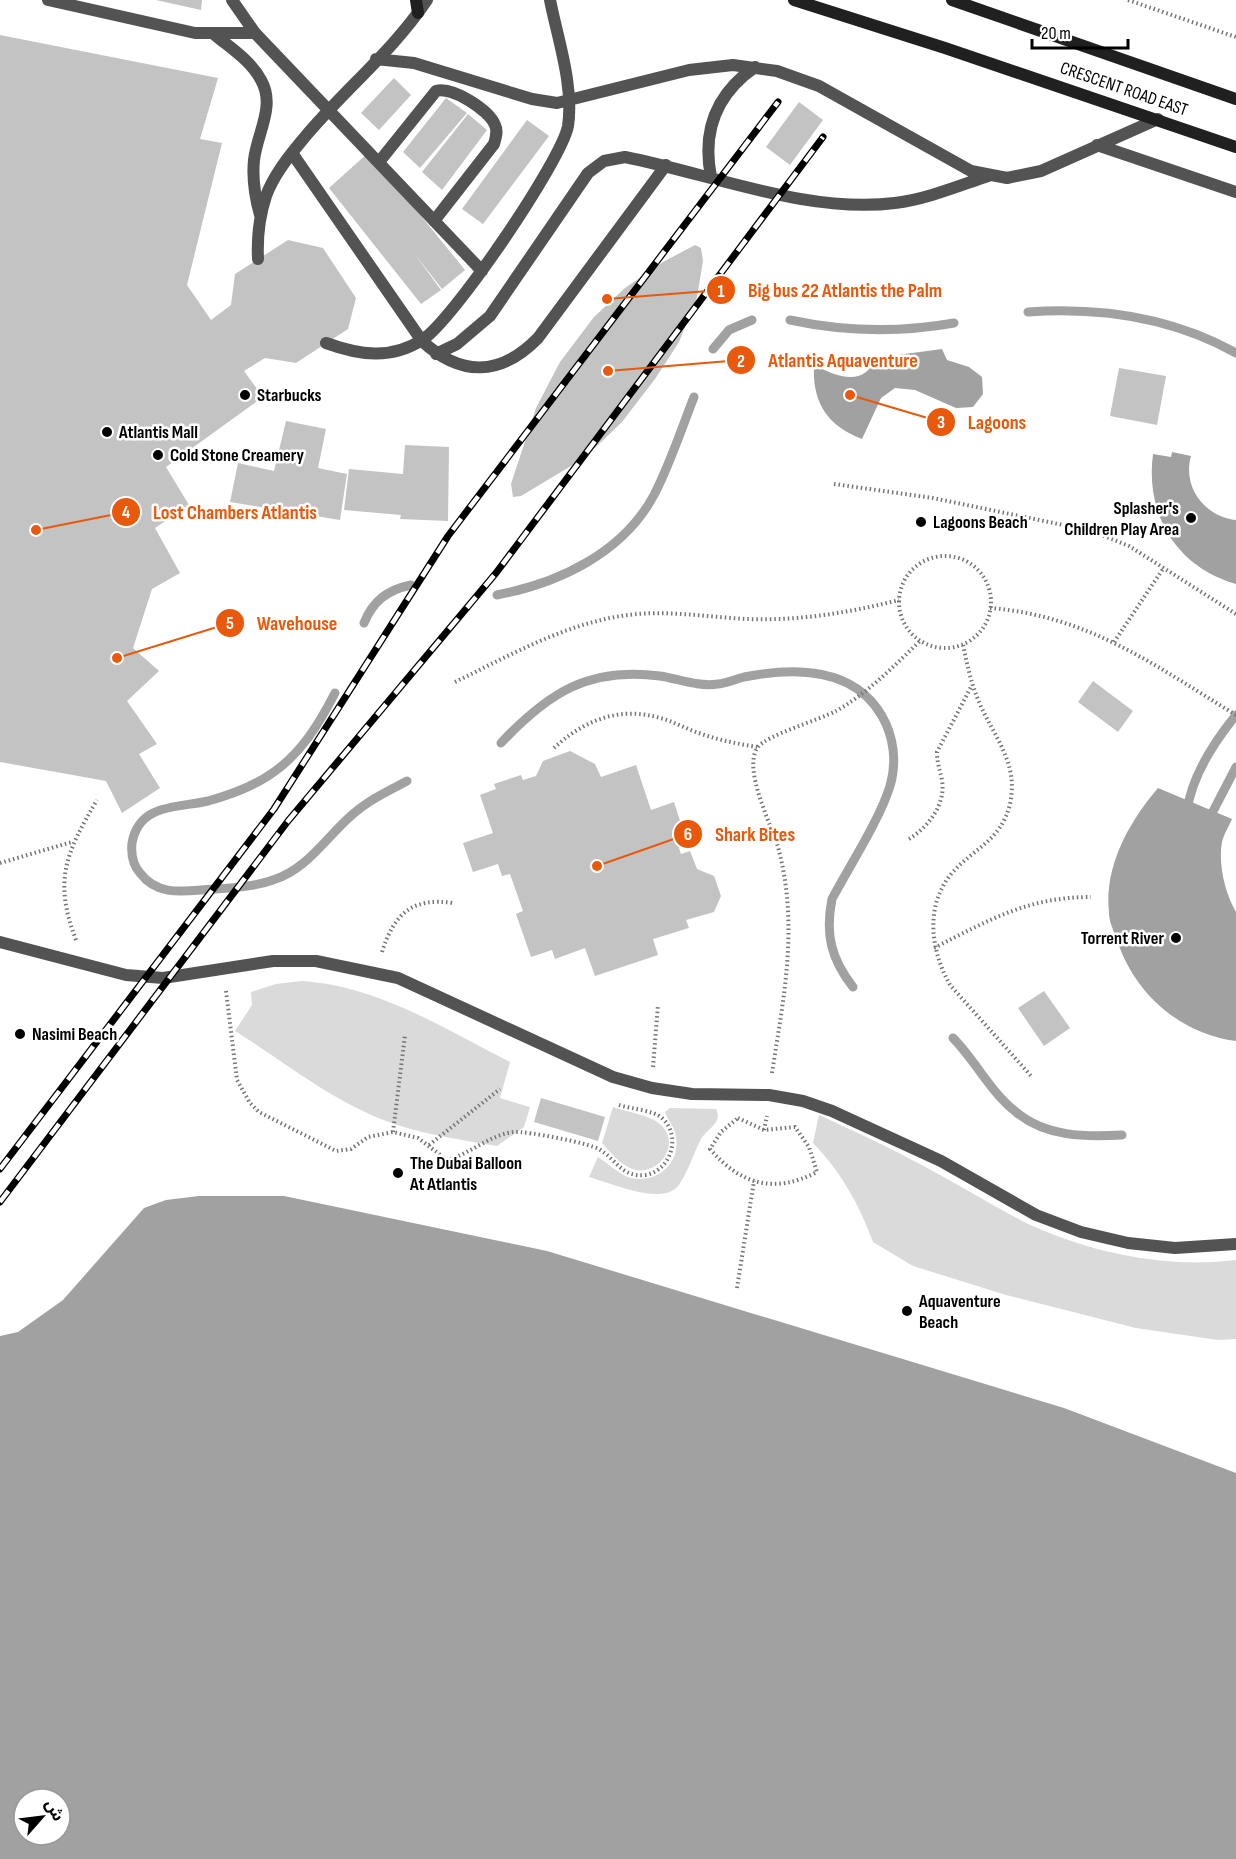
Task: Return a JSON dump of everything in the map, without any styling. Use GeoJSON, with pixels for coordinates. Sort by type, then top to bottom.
{"type":"FeatureCollection","features":[{"type":"Feature","properties":{"kind":"main road"},"geometry":{"type":"LineString","coordinates":[[416,0],[418,13]]}},
{"type":"Feature","properties":{"kind":"main road","name":"CRESCENT ROAD EAST"},"geometry":{"type":"LineString","coordinates":[[794,0],[1158,119],[1236,147]]}},
{"type":"Feature","properties":{"kind":"main road","name":"CRESCENT ROAD EAST"},"geometry":{"type":"LineString","coordinates":[[952,0],[1236,99]]}},
{"type":"Feature","properties":{"kind":"street"},"geometry":{"type":"LineString","coordinates":[[48,0],[186,31],[215,35],[255,33]]}},
{"type":"Feature","properties":{"kind":"street"},"geometry":{"type":"LineString","coordinates":[[232,0],[255,33],[482,271]]}},
{"type":"Feature","properties":{"kind":"street"},"geometry":{"type":"LineString","coordinates":[[258,259],[260,215],[267,193],[292,153],[327,110],[418,13],[427,0]]}},
{"type":"Feature","properties":{"kind":"street"},"geometry":{"type":"LineString","coordinates":[[326,343],[355,354],[378,355],[401,350],[422,340],[440,326],[482,271],[562,144],[568,127],[569,102],[550,0]]}},
{"type":"Feature","properties":{"kind":"street"},"geometry":{"type":"LineString","coordinates":[[215,35],[255,70],[266,96],[267,110],[254,161],[255,197],[260,215]]}},
{"type":"Feature","properties":{"kind":"street"},"geometry":{"type":"LineString","coordinates":[[376,59],[414,63],[544,102],[569,102],[689,70],[733,65],[755,67],[798,77],[819,86],[971,171],[988,176],[1024,176],[1158,119]]}},
{"type":"Feature","properties":{"kind":"street"},"geometry":{"type":"LineString","coordinates":[[711,177],[708,141],[718,106],[740,77],[755,67]]}},
{"type":"Feature","properties":{"kind":"street"},"geometry":{"type":"LineString","coordinates":[[379,162],[436,91],[454,91],[488,115],[496,128],[494,144],[434,220]]}},
{"type":"Feature","properties":{"kind":"street"},"geometry":{"type":"LineString","coordinates":[[1097,145],[1236,192]]}},
{"type":"Feature","properties":{"kind":"street"},"geometry":{"type":"LineString","coordinates":[[292,153],[422,340],[436,354],[453,363],[472,367],[491,367],[509,362],[538,338],[666,165]]}},
{"type":"Feature","properties":{"kind":"street"},"geometry":{"type":"LineString","coordinates":[[436,354],[466,338],[489,316],[596,166],[614,158],[625,157],[666,165],[791,197],[844,206],[898,203],[988,176]]}},
{"type":"Feature","properties":{"kind":"street"},"geometry":{"type":"LineString","coordinates":[[0,942],[90,968],[126,975],[163,978],[273,961],[316,962],[375,972],[398,978],[437,995],[612,1077],[652,1088],[692,1094],[769,1095],[803,1101],[887,1134],[941,1161],[1036,1215],[1081,1232],[1128,1243],[1175,1248],[1236,1244]]}},
{"type":"Feature","properties":{"kind":"path"},"geometry":{"type":"LineString","coordinates":[[1128,0],[1236,37]]}},
{"type":"Feature","properties":{"kind":"path"},"geometry":{"type":"LineString","coordinates":[[834,484],[933,498],[1092,531],[1129,546],[1236,614]]}},
{"type":"Feature","properties":{"kind":"path"},"geometry":{"type":"LineString","coordinates":[[938,556],[954,557],[970,564],[982,575],[989,591],[990,608],[986,623],[976,636],[963,645],[949,648],[934,647],[920,641],[908,631],[901,616],[899,600],[902,585],[910,571],[938,556]]}},
{"type":"Feature","properties":{"kind":"path"},"geometry":{"type":"LineString","coordinates":[[1114,642],[1163,569]]}},
{"type":"Feature","properties":{"kind":"path"},"geometry":{"type":"LineString","coordinates":[[455,682],[540,641],[601,620],[636,614],[672,613],[747,619],[794,618],[861,610],[899,600]]}},
{"type":"Feature","properties":{"kind":"path"},"geometry":{"type":"LineString","coordinates":[[990,608],[1022,610],[1054,617],[1114,642],[1236,715]]}},
{"type":"Feature","properties":{"kind":"path"},"geometry":{"type":"LineString","coordinates":[[769,1095],[788,968],[789,906],[777,844],[752,769],[752,762],[758,747],[770,738],[837,710],[880,679],[920,641]]}},
{"type":"Feature","properties":{"kind":"path"},"geometry":{"type":"LineString","coordinates":[[963,645],[972,684],[1009,759],[1012,782],[1010,804],[1001,826],[988,844],[952,873],[942,890],[933,928],[934,948],[940,968],[950,985],[1032,1077]]}},
{"type":"Feature","properties":{"kind":"path"},"geometry":{"type":"LineString","coordinates":[[909,839],[920,832],[936,812],[941,796],[942,781],[937,762],[938,752],[972,684]]}},
{"type":"Feature","properties":{"kind":"path"},"geometry":{"type":"LineString","coordinates":[[554,748],[585,724],[623,713],[662,718],[699,734],[758,747]]}},
{"type":"Feature","properties":{"kind":"path"},"geometry":{"type":"LineString","coordinates":[[90,968],[69,922],[64,874],[72,842],[97,800]]}},
{"type":"Feature","properties":{"kind":"path"},"geometry":{"type":"LineString","coordinates":[[0,863],[72,842]]}},
{"type":"Feature","properties":{"kind":"path"},"geometry":{"type":"LineString","coordinates":[[934,948],[1001,914],[1023,906],[1057,898],[1091,897]]}},
{"type":"Feature","properties":{"kind":"path"},"geometry":{"type":"LineString","coordinates":[[375,972],[391,927],[405,911],[428,902],[453,903]]}},
{"type":"Feature","properties":{"kind":"path"},"geometry":{"type":"LineString","coordinates":[[223,969],[234,1068],[242,1092],[260,1112],[336,1151],[351,1149],[380,1133],[393,1132],[412,1136],[429,1145],[447,1160],[505,1134],[521,1132],[596,1148],[625,1172],[653,1173],[669,1158],[672,1147],[668,1126],[661,1117],[619,1105]]}},
{"type":"Feature","properties":{"kind":"path"},"geometry":{"type":"LineString","coordinates":[[653,1067],[658,1005]]}},
{"type":"Feature","properties":{"kind":"path"},"geometry":{"type":"LineString","coordinates":[[393,1132],[405,1035]]}},
{"type":"Feature","properties":{"kind":"path"},"geometry":{"type":"LineString","coordinates":[[429,1145],[500,1089]]}},
{"type":"Feature","properties":{"kind":"path"},"geometry":{"type":"LineString","coordinates":[[764,1130],[766,1117]]}},
{"type":"Feature","properties":{"kind":"path"},"geometry":{"type":"LineString","coordinates":[[738,1118],[764,1130],[795,1127],[809,1147],[818,1172],[787,1184],[754,1181],[737,1174],[710,1149],[721,1132],[738,1118]]}},
{"type":"Feature","properties":{"kind":"path"},"geometry":{"type":"LineString","coordinates":[[737,1288],[754,1181]]}},
{"type":"Feature","properties":{"kind":"shaded area"},"geometry":{"type":"Polygon","coordinates":[[[942,349],[947,360],[969,367],[982,377],[983,394],[973,407],[956,408],[915,390],[895,388],[881,398],[862,439],[850,434],[831,420],[819,401],[814,365],[840,376],[857,376],[870,367],[875,358],[942,349]]]}},
{"type":"Feature","properties":{"kind":"shaded area","name":"Splasher's Children Play Area"},"geometry":{"type":"Polygon","coordinates":[[[1172,452],[1191,456],[1190,479],[1198,498],[1206,507],[1225,518],[1236,520],[1236,584],[1215,576],[1197,565],[1181,551],[1169,535],[1160,517],[1154,497],[1153,454],[1171,457],[1172,452]]]}},
{"type":"Feature","properties":{"kind":"shaded area","name":"Torrent River"},"geometry":{"type":"Polygon","coordinates":[[[1158,788],[1232,819],[1222,842],[1221,860],[1226,887],[1236,912],[1236,1041],[1196,1030],[1162,1008],[1135,977],[1125,959],[1111,923],[1108,896],[1115,862],[1128,830],[1158,788]]]}},
{"type":"Feature","properties":{"kind":"shaded area"},"geometry":{"type":"Polygon","coordinates":[[[302,981],[357,991],[384,1000],[435,1023],[510,1062],[500,1098],[530,1107],[524,1127],[497,1146],[409,1129],[343,1101],[235,1031],[252,1005],[251,992],[276,984],[302,981]]]}},
{"type":"Feature","properties":{"kind":"shaded area"},"geometry":{"type":"Polygon","coordinates":[[[613,1107],[645,1116],[661,1125],[667,1133],[669,1142],[663,1159],[657,1165],[639,1170],[630,1168],[618,1160],[602,1143],[613,1107]]]}},
{"type":"Feature","properties":{"kind":"shaded area"},"geometry":{"type":"Polygon","coordinates":[[[670,1108],[716,1109],[718,1114],[716,1122],[701,1139],[678,1186],[670,1192],[649,1194],[589,1177],[598,1157],[625,1176],[635,1179],[645,1179],[662,1172],[674,1157],[676,1148],[675,1133],[665,1112],[670,1108]]]}},
{"type":"Feature","properties":{"kind":"shaded area"},"geometry":{"type":"Polygon","coordinates":[[[819,1115],[902,1155],[1022,1221],[1072,1241],[1126,1256],[1154,1260],[1209,1262],[1236,1260],[1236,1339],[1218,1340],[1136,1328],[1006,1295],[913,1266],[873,1242],[848,1189],[813,1143],[819,1115]]]}},
{"type":"Feature","properties":{"kind":"shaded area"},"geometry":{"type":"Polygon","coordinates":[[[199,1196],[284,1196],[547,1251],[1064,1408],[1236,1473],[1236,1859],[0,1859],[0,1336],[18,1332],[63,1300],[144,1208],[166,1200],[199,1196]]]}},
{"type":"Feature","properties":{"kind":"building"},"geometry":{"type":"Polygon","coordinates":[[[156,0],[202,0],[201,10],[156,0]]]}},
{"type":"Feature","properties":{"kind":"building","name":"Atlantis Mall"},"geometry":{"type":"Polygon","coordinates":[[[0,35],[218,78],[200,139],[222,143],[187,285],[211,320],[231,305],[235,274],[288,240],[323,248],[356,298],[348,329],[296,363],[265,358],[244,371],[263,397],[166,467],[189,505],[155,528],[180,573],[152,589],[133,648],[159,671],[127,701],[157,744],[139,754],[160,788],[122,813],[106,781],[0,762],[0,35]]]}},
{"type":"Feature","properties":{"kind":"building"},"geometry":{"type":"Polygon","coordinates":[[[394,78],[411,95],[379,130],[361,113],[394,78]]]}},
{"type":"Feature","properties":{"kind":"building"},"geometry":{"type":"Polygon","coordinates":[[[446,98],[467,113],[420,168],[403,152],[446,98]]]}},
{"type":"Feature","properties":{"kind":"building"},"geometry":{"type":"Polygon","coordinates":[[[799,102],[823,120],[790,165],[766,147],[799,102]]]}},
{"type":"Feature","properties":{"kind":"building"},"geometry":{"type":"Polygon","coordinates":[[[468,114],[487,130],[442,190],[422,172],[468,114]]]}},
{"type":"Feature","properties":{"kind":"building"},"geometry":{"type":"Polygon","coordinates":[[[527,120],[549,136],[483,224],[462,209],[527,120]]]}},
{"type":"Feature","properties":{"kind":"building"},"geometry":{"type":"Polygon","coordinates":[[[369,152],[465,270],[442,289],[414,253],[441,290],[421,304],[329,188],[369,152]]]}},
{"type":"Feature","properties":{"kind":"building"},"geometry":{"type":"Polygon","coordinates":[[[695,245],[701,248],[703,261],[697,297],[679,342],[655,379],[622,422],[597,446],[571,466],[521,496],[513,497],[511,484],[536,408],[560,362],[594,317],[625,288],[663,262],[695,245]]]}},
{"type":"Feature","properties":{"kind":"building"},"geometry":{"type":"Polygon","coordinates":[[[1119,368],[1166,376],[1157,425],[1110,416],[1119,368]]]}},
{"type":"Feature","properties":{"kind":"building"},"geometry":{"type":"Polygon","coordinates":[[[286,421],[326,429],[318,468],[347,474],[340,520],[230,502],[238,463],[274,471],[286,421]]]}},
{"type":"Feature","properties":{"kind":"building"},"geometry":{"type":"Polygon","coordinates":[[[405,445],[449,447],[448,521],[400,519],[401,515],[344,510],[349,469],[403,474],[405,445]]]}},
{"type":"Feature","properties":{"kind":"building"},"geometry":{"type":"Polygon","coordinates":[[[1093,681],[1133,711],[1118,732],[1078,702],[1093,681]]]}},
{"type":"Feature","properties":{"kind":"building"},"geometry":{"type":"Polygon","coordinates":[[[570,751],[595,764],[601,777],[636,765],[651,810],[674,802],[682,827],[673,830],[681,854],[690,851],[697,869],[714,876],[721,896],[714,912],[686,920],[689,928],[653,939],[658,955],[595,976],[585,948],[555,959],[552,950],[531,957],[516,914],[523,911],[510,874],[502,876],[498,864],[473,872],[463,843],[493,833],[480,795],[496,789],[494,784],[521,775],[523,780],[536,776],[543,761],[570,751]]]}},
{"type":"Feature","properties":{"kind":"building"},"geometry":{"type":"Polygon","coordinates":[[[1044,991],[1070,1028],[1044,1046],[1018,1008],[1044,991]]]}},
{"type":"Feature","properties":{"kind":"building"},"geometry":{"type":"Polygon","coordinates":[[[541,1098],[605,1117],[598,1141],[534,1122],[541,1098]]]}},
{"type":"Feature","properties":{"kind":"waterway"},"geometry":{"type":"LineString","coordinates":[[1028,312],[1082,311],[1135,317],[1186,331],[1236,353]]}},
{"type":"Feature","properties":{"kind":"waterway"},"geometry":{"type":"LineString","coordinates":[[713,349],[729,330],[752,320]]}},
{"type":"Feature","properties":{"kind":"waterway"},"geometry":{"type":"LineString","coordinates":[[790,320],[831,327],[872,330],[954,323]]}},
{"type":"Feature","properties":{"kind":"waterway"},"geometry":{"type":"LineString","coordinates":[[497,595],[520,590],[566,573],[607,549],[625,533],[654,495],[694,397]]}},
{"type":"Feature","properties":{"kind":"waterway"},"geometry":{"type":"LineString","coordinates":[[364,623],[372,608],[388,593],[411,585]]}},
{"type":"Feature","properties":{"kind":"waterway"},"geometry":{"type":"LineString","coordinates":[[501,743],[536,710],[554,697],[591,680],[612,676],[635,674],[660,676],[711,685],[763,674],[802,672],[839,679],[856,688],[870,700],[882,716],[892,741],[894,759],[890,786],[885,799],[872,828],[832,899],[829,924],[832,946],[839,966],[853,987]]}},
{"type":"Feature","properties":{"kind":"waterway"},"geometry":{"type":"LineString","coordinates":[[335,693],[308,738],[282,766],[271,774],[233,793],[208,801],[161,810],[151,814],[143,821],[136,830],[132,843],[134,863],[140,873],[153,885],[176,891],[256,885],[273,880],[307,860],[359,809],[407,781]]}},
{"type":"Feature","properties":{"kind":"waterway"},"geometry":{"type":"LineString","coordinates":[[1187,811],[1194,785],[1205,760],[1236,715]]}},
{"type":"Feature","properties":{"kind":"waterway"},"geometry":{"type":"LineString","coordinates":[[1208,821],[1236,767]]}},
{"type":"Feature","properties":{"kind":"waterway"},"geometry":{"type":"LineString","coordinates":[[953,1038],[999,1096],[1028,1120],[1066,1134],[1122,1135]]}},
{"type":"Feature","properties":{"kind":"railway"},"geometry":{"type":"LineString","coordinates":[[0,1169],[274,809],[448,536],[778,102]]}},
{"type":"Feature","properties":{"kind":"railway"},"geometry":{"type":"LineString","coordinates":[[0,1202],[288,821],[496,573],[823,137]]}},
{"type":"Feature","properties":{"kind":"place","name":"Big bus 22 Atlantis the Palm"},"geometry":{"type":"Point","coordinates":[607,299]}},
{"type":"Feature","properties":{"kind":"place","name":"Atlantis Aquaventure"},"geometry":{"type":"Point","coordinates":[608,371]}},
{"type":"Feature","properties":{"kind":"place","name":"Starbucks"},"geometry":{"type":"Point","coordinates":[245,395]}},
{"type":"Feature","properties":{"kind":"place","name":"Lagoons"},"geometry":{"type":"Point","coordinates":[850,395]}},
{"type":"Feature","properties":{"kind":"place","name":"Atlantis Mall"},"geometry":{"type":"Point","coordinates":[107,432]}},
{"type":"Feature","properties":{"kind":"place","name":"Cold Stone Creamery"},"geometry":{"type":"Point","coordinates":[158,455]}},
{"type":"Feature","properties":{"kind":"place","name":"Splasher's Children Play Area"},"geometry":{"type":"Point","coordinates":[1191,518]}},
{"type":"Feature","properties":{"kind":"place","name":"Lagoons Beach"},"geometry":{"type":"Point","coordinates":[921,522]}},
{"type":"Feature","properties":{"kind":"place","name":"Lost Chambers Atlantis"},"geometry":{"type":"Point","coordinates":[36,530]}},
{"type":"Feature","properties":{"kind":"place","name":"Wavehouse"},"geometry":{"type":"Point","coordinates":[117,658]}},
{"type":"Feature","properties":{"kind":"place","name":"Shark Bites"},"geometry":{"type":"Point","coordinates":[597,866]}},
{"type":"Feature","properties":{"kind":"place","name":"Torrent River"},"geometry":{"type":"Point","coordinates":[1176,938]}},
{"type":"Feature","properties":{"kind":"place","name":"Nasimi Beach"},"geometry":{"type":"Point","coordinates":[20,1034]}},
{"type":"Feature","properties":{"kind":"place","name":"The Dubai Balloon At Atlantis"},"geometry":{"type":"Point","coordinates":[398,1173]}},
{"type":"Feature","properties":{"kind":"place","name":"Aquaventure Beach"},"geometry":{"type":"Point","coordinates":[907,1311]}}]}
